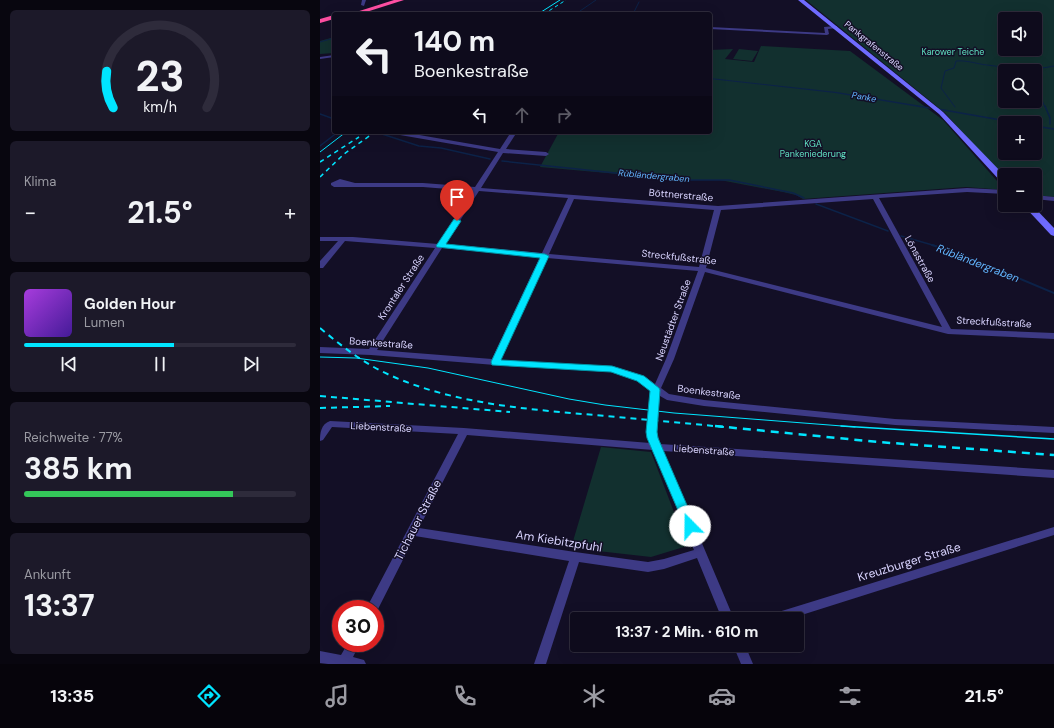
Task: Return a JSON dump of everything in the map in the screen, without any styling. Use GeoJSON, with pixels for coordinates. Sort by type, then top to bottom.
{"type":"FeatureCollection","features":[{"type":"Feature","properties":{"kind":"highway"},"geometry":{"type":"LineString","coordinates":[[351,12],[392,0]]}},
{"type":"Feature","properties":{"kind":"highway"},"geometry":{"type":"LineString","coordinates":[[360,12],[401,0]]}},
{"type":"Feature","properties":{"kind":"highway"},"geometry":{"type":"LineString","coordinates":[[320,22],[332,19]]}},
{"type":"Feature","properties":{"kind":"main road","name":"Pankgrafenstraße"},"geometry":{"type":"LineString","coordinates":[[801,0],[941,113],[998,174]]}},
{"type":"Feature","properties":{"kind":"main road"},"geometry":{"type":"LineString","coordinates":[[1034,212],[1054,233]]}},
{"type":"Feature","properties":{"kind":"street"},"geometry":{"type":"LineString","coordinates":[[363,5],[364,0]]}},
{"type":"Feature","properties":{"kind":"street"},"geometry":{"type":"LineString","coordinates":[[712,28],[827,34],[826,28],[835,27]]}},
{"type":"Feature","properties":{"kind":"street"},"geometry":{"type":"LineString","coordinates":[[320,58],[332,56]]}},
{"type":"Feature","properties":{"kind":"street"},"geometry":{"type":"LineString","coordinates":[[402,134],[502,151],[546,154]]}},
{"type":"Feature","properties":{"kind":"street"},"geometry":{"type":"LineString","coordinates":[[429,138],[432,134]]}},
{"type":"Feature","properties":{"kind":"street","name":"Krontaler Straße"},"geometry":{"type":"LineString","coordinates":[[371,352],[513,134]]}},
{"type":"Feature","properties":{"kind":"street","name":"Böttnerstraße"},"geometry":{"type":"LineString","coordinates":[[356,185],[423,185],[718,208],[967,190],[998,192]]}},
{"type":"Feature","properties":{"kind":"street","name":"Lönsstraße"},"geometry":{"type":"LineString","coordinates":[[875,196],[948,331]]}},
{"type":"Feature","properties":{"kind":"street"},"geometry":{"type":"LineString","coordinates":[[495,362],[572,197]]}},
{"type":"Feature","properties":{"kind":"street"},"geometry":{"type":"LineString","coordinates":[[1042,198],[1054,199]]}},
{"type":"Feature","properties":{"kind":"street","name":"Neustädter Straße"},"geometry":{"type":"LineString","coordinates":[[718,208],[702,269],[670,359],[656,390],[652,432],[653,438],[725,612]]}},
{"type":"Feature","properties":{"kind":"street","name":"Streckfußstraße"},"geometry":{"type":"LineString","coordinates":[[320,239],[343,239],[440,246],[702,269],[948,331],[1054,336]]}},
{"type":"Feature","properties":{"kind":"street"},"geometry":{"type":"LineString","coordinates":[[320,266],[343,239]]}},
{"type":"Feature","properties":{"kind":"street","name":"Boenkestraße"},"geometry":{"type":"LineString","coordinates":[[320,350],[371,352],[495,362],[612,369],[640,378],[667,397],[704,403],[895,422],[1054,430]]}},
{"type":"Feature","properties":{"kind":"street","name":"Liebenstraße"},"geometry":{"type":"LineString","coordinates":[[320,438],[330,424],[464,431],[657,447],[1054,474]]}},
{"type":"Feature","properties":{"kind":"street","name":"Tichauer Straße"},"geometry":{"type":"LineString","coordinates":[[377,600],[464,431]]}},
{"type":"Feature","properties":{"kind":"street","name":"Am Kiebitzpfuhl"},"geometry":{"type":"LineString","coordinates":[[412,531],[648,567],[664,564],[701,552]]}},
{"type":"Feature","properties":{"kind":"street","name":"Kreuzburger Straße"},"geometry":{"type":"LineString","coordinates":[[794,612],[1054,531]]}},
{"type":"Feature","properties":{"kind":"street"},"geometry":{"type":"LineString","coordinates":[[540,664],[575,557]]}},
{"type":"Feature","properties":{"kind":"street"},"geometry":{"type":"LineString","coordinates":[[344,663],[350,652]]}},
{"type":"Feature","properties":{"kind":"street"},"geometry":{"type":"LineString","coordinates":[[742,652],[746,664]]}},
{"type":"Feature","properties":{"kind":"street"},"geometry":{"type":"LineString","coordinates":[[320,657],[344,663],[360,664]]}},
{"type":"Feature","properties":{"kind":"green space","name":"Karower Teiche"},"geometry":{"type":"Polygon","coordinates":[[[806,0],[1054,0],[1054,197],[1042,196],[1042,168],[998,168],[998,171],[945,113],[806,0]]]}},
{"type":"Feature","properties":{"kind":"green space"},"geometry":{"type":"Polygon","coordinates":[[[332,38],[332,53],[320,54],[320,41],[332,38]]]}},
{"type":"Feature","properties":{"kind":"green space","name":"KGA Pankeniederung"},"geometry":{"type":"Polygon","coordinates":[[[761,46],[850,51],[943,120],[998,182],[998,189],[966,187],[803,199],[796,195],[783,192],[720,180],[685,180],[540,167],[558,134],[712,134],[712,50],[733,49],[725,59],[754,62],[761,46]]]}},
{"type":"Feature","properties":{"kind":"green space"},"geometry":{"type":"Polygon","coordinates":[[[739,49],[758,51],[752,61],[733,59],[739,49]]]}},
{"type":"Feature","properties":{"kind":"green space"},"geometry":{"type":"Polygon","coordinates":[[[601,447],[651,452],[687,546],[651,557],[571,548],[601,447]]]}},
{"type":"Feature","properties":{"kind":"water"},"geometry":{"type":"Polygon","coordinates":[[[712,78],[837,92],[928,107],[931,109],[835,93],[712,78]]]}},
{"type":"Feature","properties":{"kind":"waterway"},"geometry":{"type":"LineString","coordinates":[[580,11],[596,0]]}},
{"type":"Feature","properties":{"kind":"waterway"},"geometry":{"type":"LineString","coordinates":[[634,12],[639,2]]}},
{"type":"Feature","properties":{"kind":"waterway"},"geometry":{"type":"LineString","coordinates":[[320,42],[332,39]]}},
{"type":"Feature","properties":{"kind":"waterway"},"geometry":{"type":"LineString","coordinates":[[955,107],[941,88],[945,71],[954,68],[956,61],[998,66]]}},
{"type":"Feature","properties":{"kind":"waterway"},"geometry":{"type":"LineString","coordinates":[[1042,68],[1054,66]]}},
{"type":"Feature","properties":{"kind":"waterway"},"geometry":{"type":"LineString","coordinates":[[1042,100],[1045,107]]}},
{"type":"Feature","properties":{"kind":"waterway"},"geometry":{"type":"LineString","coordinates":[[1045,106],[1050,118],[1050,124]]}},
{"type":"Feature","properties":{"kind":"waterway","name":"Panke"},"geometry":{"type":"LineString","coordinates":[[938,109],[998,120]]}},
{"type":"Feature","properties":{"kind":"waterway","name":"Rübländergraben"},"geometry":{"type":"LineString","coordinates":[[320,114],[332,118]]}},
{"type":"Feature","properties":{"kind":"waterway","name":"Panke"},"geometry":{"type":"LineString","coordinates":[[1042,127],[1054,129]]}},
{"type":"Feature","properties":{"kind":"waterway"},"geometry":{"type":"LineString","coordinates":[[320,146],[335,134]]}},
{"type":"Feature","properties":{"kind":"waterway","name":"Rübländergraben"},"geometry":{"type":"LineString","coordinates":[[382,134],[419,146],[441,148],[490,159]]}},
{"type":"Feature","properties":{"kind":"waterway","name":"Rübländergraben"},"geometry":{"type":"LineString","coordinates":[[502,161],[682,180],[729,180],[793,193],[804,198]]}},
{"type":"Feature","properties":{"kind":"waterway","name":"Rübländergraben"},"geometry":{"type":"LineString","coordinates":[[816,204],[888,231]]}},
{"type":"Feature","properties":{"kind":"waterway","name":"Rübländergraben"},"geometry":{"type":"LineString","coordinates":[[901,236],[936,246]]}},
{"type":"Feature","properties":{"kind":"waterway","name":"Rübländergraben"},"geometry":{"type":"LineString","coordinates":[[932,245],[963,255],[1054,293]]}},
{"type":"Feature","properties":{"kind":"tram line"},"geometry":{"type":"LineString","coordinates":[[541,12],[560,0]]}},
{"type":"Feature","properties":{"kind":"tram line"},"geometry":{"type":"LineString","coordinates":[[320,152],[343,134]]}},
{"type":"Feature","properties":{"kind":"tram line"},"geometry":{"type":"LineString","coordinates":[[320,357],[356,358],[428,368],[569,399],[605,405],[674,413],[846,426]]}},
{"type":"Feature","properties":{"kind":"tram line"},"geometry":{"type":"LineString","coordinates":[[841,426],[846,426]]}},
{"type":"Feature","properties":{"kind":"tram line"},"geometry":{"type":"LineString","coordinates":[[846,426],[1054,439]]}},
{"type":"Feature","properties":{"kind":"tram line"},"geometry":{"type":"LineString","coordinates":[[846,426],[855,427]]}},
{"type":"Feature","properties":{"kind":"railway"},"geometry":{"type":"LineString","coordinates":[[547,12],[566,0]]}},
{"type":"Feature","properties":{"kind":"railway"},"geometry":{"type":"LineString","coordinates":[[320,177],[344,154],[372,134]]}},
{"type":"Feature","properties":{"kind":"railway"},"geometry":{"type":"LineString","coordinates":[[320,162],[359,137]]}},
{"type":"Feature","properties":{"kind":"railway"},"geometry":{"type":"LineString","coordinates":[[320,328],[363,361],[379,370],[404,381],[457,397],[512,407],[725,427]]}},
{"type":"Feature","properties":{"kind":"railway"},"geometry":{"type":"LineString","coordinates":[[320,396],[510,412]]}},
{"type":"Feature","properties":{"kind":"railway"},"geometry":{"type":"LineString","coordinates":[[320,408],[390,406]]}},
{"type":"Feature","properties":{"kind":"railway"},"geometry":{"type":"LineString","coordinates":[[715,426],[878,442],[1054,455]]}},
{"type":"Feature","properties":{"kind":"route"},"geometry":{"type":"LineString","coordinates":[[457,221],[440,246],[545,256],[495,362],[612,369],[640,378],[656,390],[652,432],[653,438],[690,526]]}}]}
